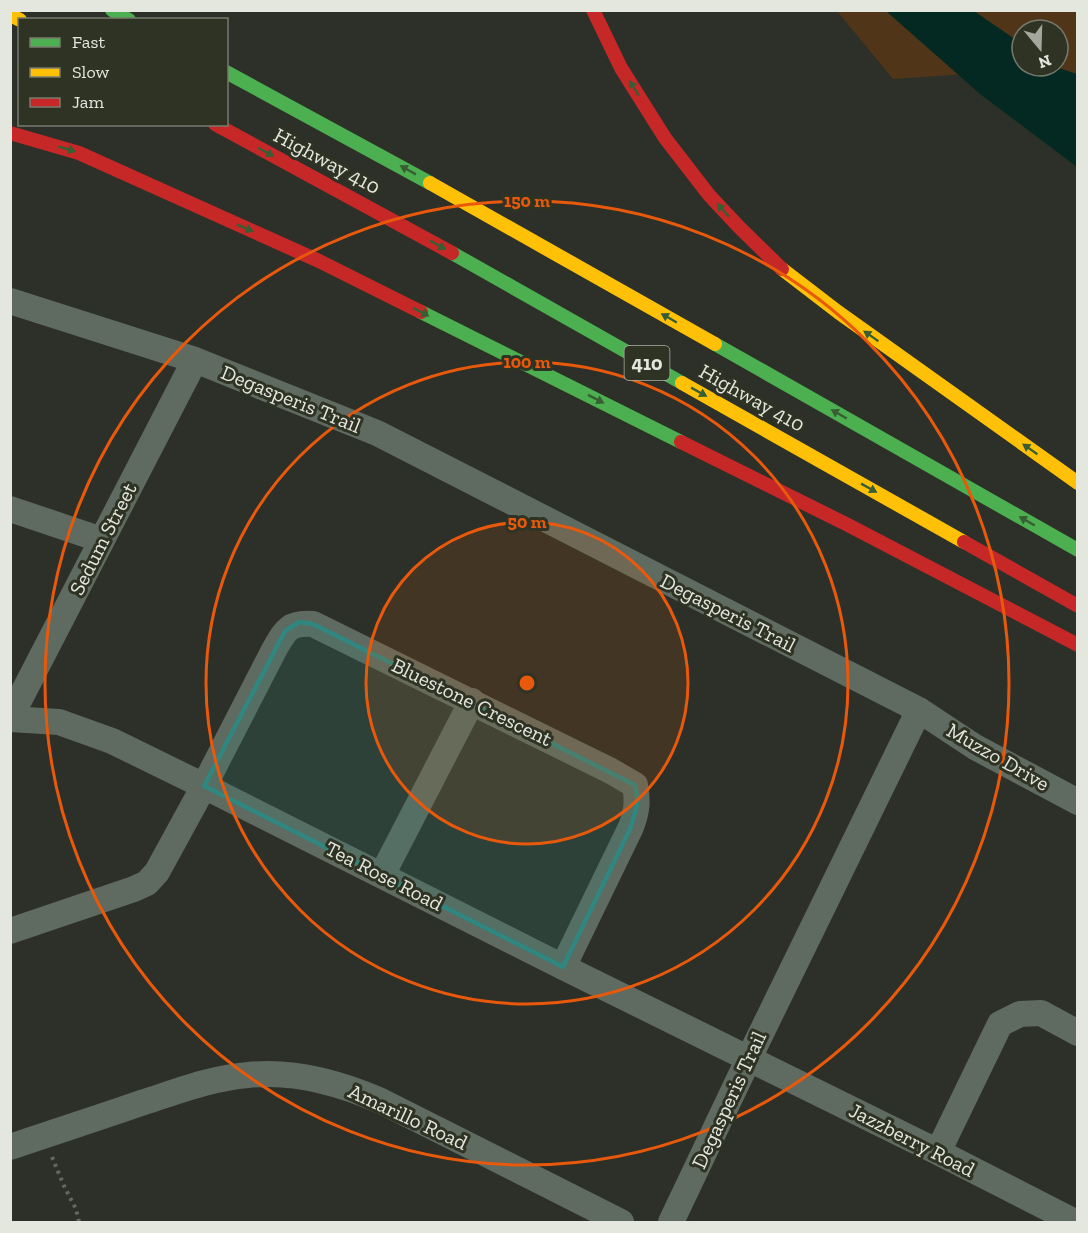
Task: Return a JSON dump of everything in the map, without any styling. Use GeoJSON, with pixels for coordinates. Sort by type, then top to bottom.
{"type":"FeatureCollection","features":[{"type":"Feature","properties":{"kind":"highway"},"geometry":{"type":"LineString","coordinates":[[112,10],[126,18]]}},
{"type":"Feature","properties":{"kind":"highway"},"geometry":{"type":"LineString","coordinates":[[593,10],[621,68],[665,138],[709,195],[739,228],[785,272],[838,312],[1077,483]]}},
{"type":"Feature","properties":{"kind":"highway","name":"Highway 410"},"geometry":{"type":"LineString","coordinates":[[228,73],[413,172],[1077,550]]}},
{"type":"Feature","properties":{"kind":"highway","name":"Highway 410"},"geometry":{"type":"LineString","coordinates":[[218,126],[413,231],[1077,606]]}},
{"type":"Feature","properties":{"kind":"highway"},"geometry":{"type":"LineString","coordinates":[[10,133],[79,153],[319,261],[826,514],[1077,645]]}},
{"type":"Feature","properties":{"kind":"street","name":"Degasperis Trail"},"geometry":{"type":"LineString","coordinates":[[10,301],[195,360],[377,433],[919,710],[671,1222]]}},
{"type":"Feature","properties":{"kind":"street","name":"Sedum Street"},"geometry":{"type":"LineString","coordinates":[[10,719],[195,360]]}},
{"type":"Feature","properties":{"kind":"street"},"geometry":{"type":"LineString","coordinates":[[10,509],[102,540]]}},
{"type":"Feature","properties":{"kind":"street","name":"Bluestone Crescent"},"geometry":{"type":"LineString","coordinates":[[204,786],[273,650],[285,631],[299,622],[313,624],[611,771],[636,785],[638,801],[636,813],[563,967]]}},
{"type":"Feature","properties":{"kind":"street"},"geometry":{"type":"LineString","coordinates":[[382,875],[472,701]]}},
{"type":"Feature","properties":{"kind":"street","name":"Muzzo Drive"},"geometry":{"type":"LineString","coordinates":[[919,710],[975,747],[1077,802]]}},
{"type":"Feature","properties":{"kind":"street","name":"Tea Rose Road"},"geometry":{"type":"LineString","coordinates":[[10,719],[59,722],[112,741],[749,1058]]}},
{"type":"Feature","properties":{"kind":"street"},"geometry":{"type":"LineString","coordinates":[[10,931],[147,883],[157,873],[166,858],[204,786]]}},
{"type":"Feature","properties":{"kind":"street"},"geometry":{"type":"LineString","coordinates":[[938,1152],[1000,1024],[1020,1014],[1041,1013],[1077,1033]]}},
{"type":"Feature","properties":{"kind":"street","name":"Jazzberry Road"},"geometry":{"type":"LineString","coordinates":[[749,1058],[1075,1222]]}},
{"type":"Feature","properties":{"kind":"street","name":"Amarillo Road"},"geometry":{"type":"LineString","coordinates":[[10,1147],[196,1085],[247,1075],[272,1074],[304,1077],[359,1091],[381,1101],[621,1222]]}},
{"type":"Feature","properties":{"kind":"path"},"geometry":{"type":"LineString","coordinates":[[49,1148],[76,1209],[79,1222]]}},
{"type":"Feature","properties":{"kind":"highlighted area"},"geometry":{"type":"Polygon","coordinates":[[[299,622],[313,624],[635,785],[638,801],[631,827],[563,967],[204,786],[285,631],[299,622]]]}},
{"type":"Feature","properties":{"kind":"shaded area"},"geometry":{"type":"Polygon","coordinates":[[[837,11],[1077,11],[1077,74],[1070,72],[1070,18],[1010,18],[1010,71],[893,79],[837,11]]]}},
{"type":"Feature","properties":{"kind":"water"},"geometry":{"type":"Polygon","coordinates":[[[886,11],[974,11],[1010,36],[1010,78],[1070,78],[1070,72],[1077,74],[1077,167],[980,94],[886,11]]]}},
{"type":"Feature","properties":{"kind":"traffic: fast"},"geometry":{"type":"LineString","coordinates":[[112,10],[126,18]]}},
{"type":"Feature","properties":{"kind":"traffic: fast"},"geometry":{"type":"LineString","coordinates":[[228,73],[430,183]]}},
{"type":"Feature","properties":{"kind":"traffic: fast"},"geometry":{"type":"LineString","coordinates":[[452,253],[682,383]]}},
{"type":"Feature","properties":{"kind":"traffic: fast"},"geometry":{"type":"LineString","coordinates":[[421,312],[681,442]]}},
{"type":"Feature","properties":{"kind":"traffic: fast"},"geometry":{"type":"LineString","coordinates":[[715,344],[1078,550]]}},
{"type":"Feature","properties":{"kind":"traffic: slow"},"geometry":{"type":"LineString","coordinates":[[10,15],[18,19]]}},
{"type":"Feature","properties":{"kind":"traffic: slow"},"geometry":{"type":"LineString","coordinates":[[430,183],[715,344]]}},
{"type":"Feature","properties":{"kind":"traffic: slow"},"geometry":{"type":"LineString","coordinates":[[782,269],[838,312],[1078,483]]}},
{"type":"Feature","properties":{"kind":"traffic: slow"},"geometry":{"type":"LineString","coordinates":[[682,383],[964,542]]}},
{"type":"Feature","properties":{"kind":"traffic: jam"},"geometry":{"type":"LineString","coordinates":[[593,10],[621,68],[665,138],[709,195],[782,269]]}},
{"type":"Feature","properties":{"kind":"traffic: jam"},"geometry":{"type":"LineString","coordinates":[[219,126],[452,253]]}},
{"type":"Feature","properties":{"kind":"traffic: jam"},"geometry":{"type":"LineString","coordinates":[[10,133],[79,153],[319,261],[421,312]]}},
{"type":"Feature","properties":{"kind":"traffic: jam"},"geometry":{"type":"LineString","coordinates":[[681,442],[848,525],[1078,645]]}},
{"type":"Feature","properties":{"kind":"traffic: jam"},"geometry":{"type":"LineString","coordinates":[[964,542],[1078,606]]}}]}
